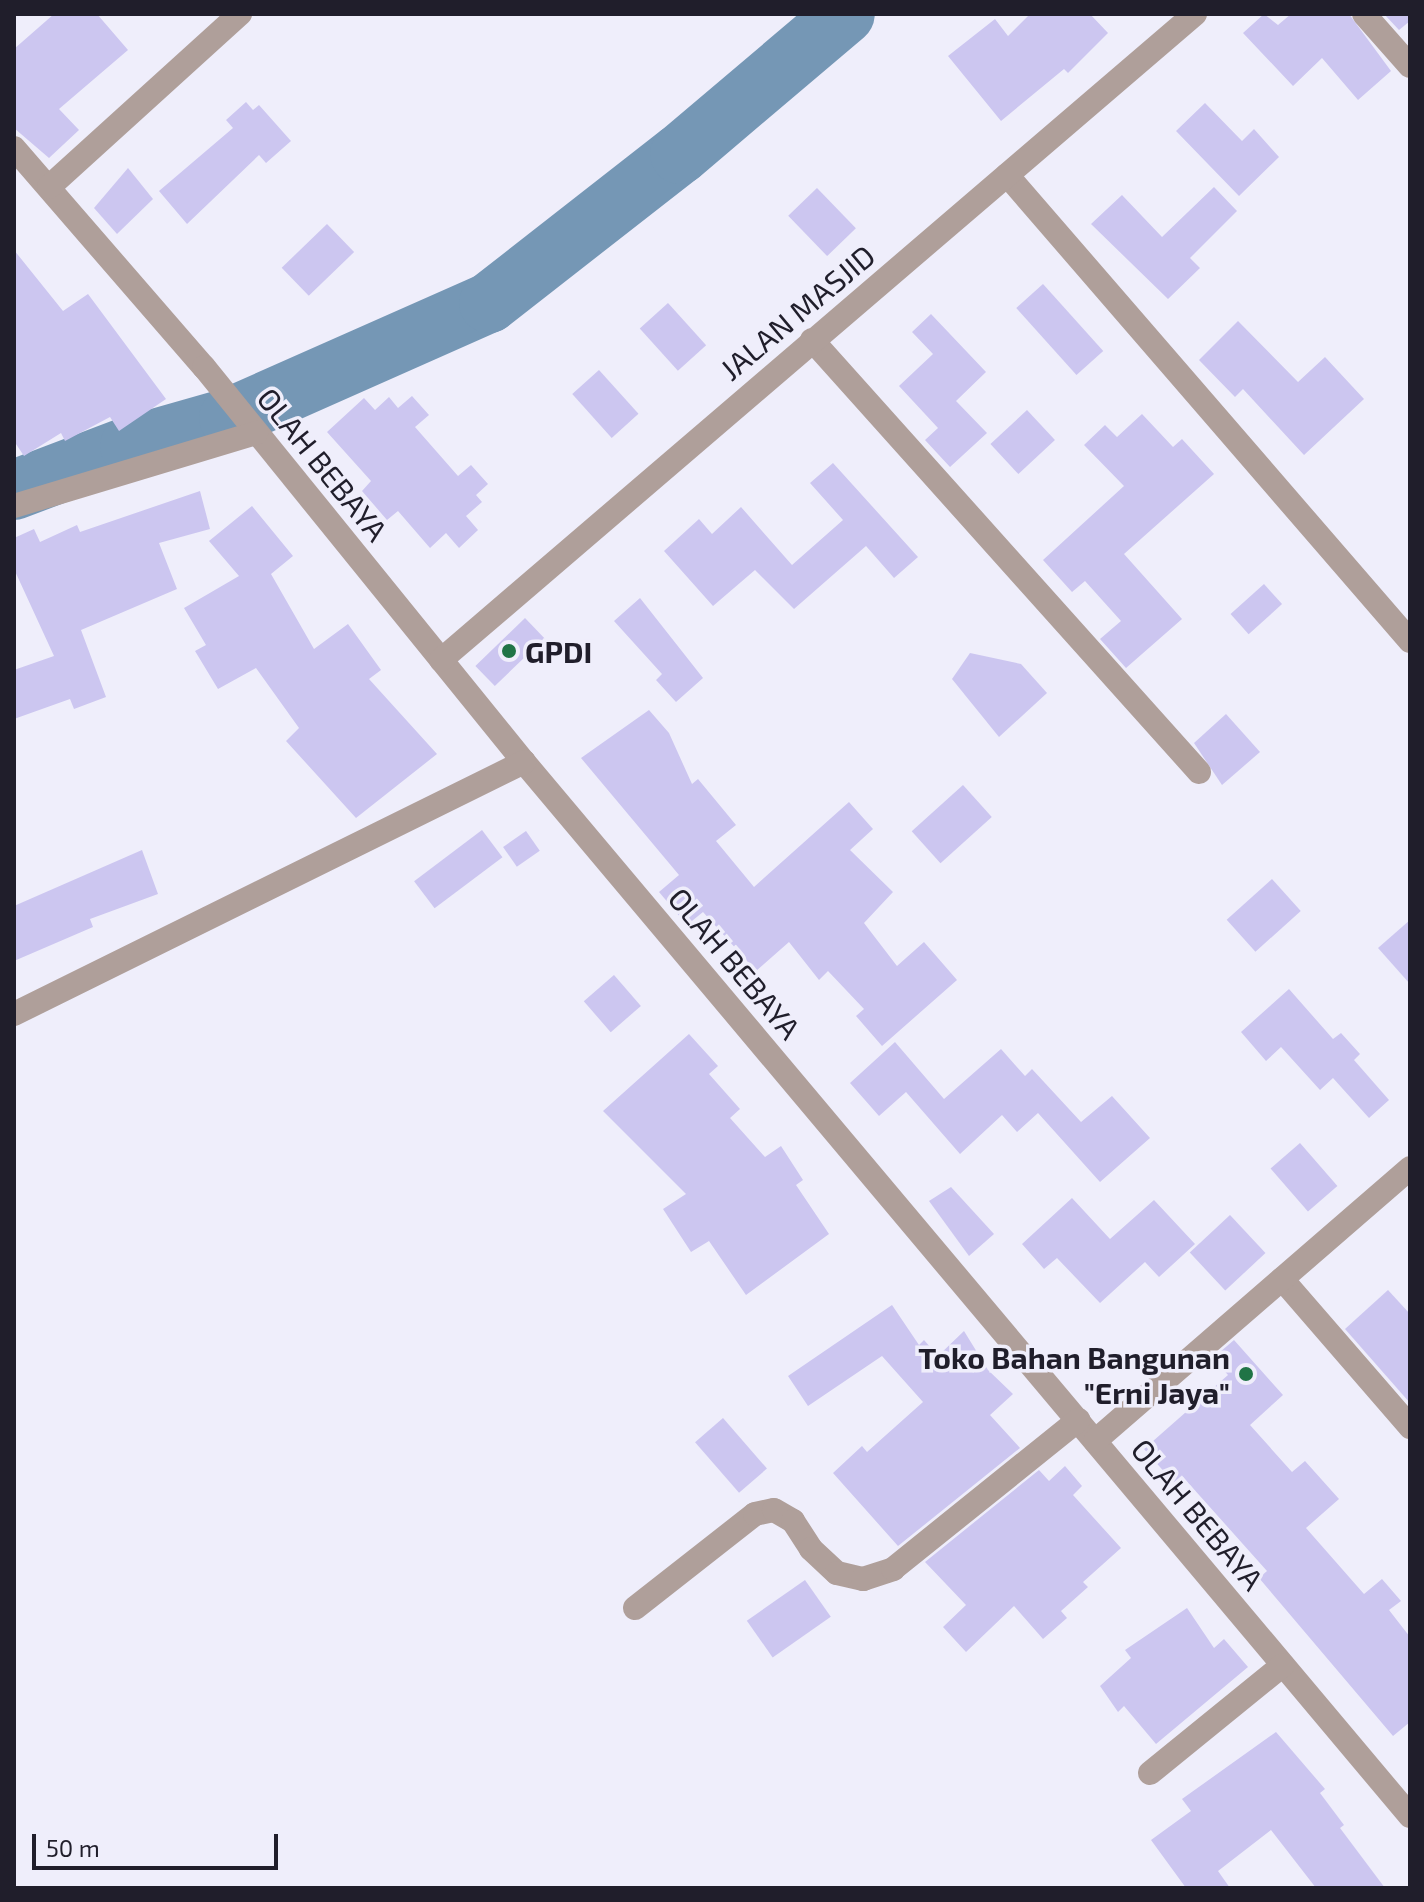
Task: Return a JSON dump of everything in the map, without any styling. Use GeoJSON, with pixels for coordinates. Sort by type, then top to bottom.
{"type":"FeatureCollection","features":[{"type":"Feature","properties":{"kind":"street"},"geometry":{"type":"LineString","coordinates":[[49,187],[240,14]]}},
{"type":"Feature","properties":{"kind":"street","name":"JALAN MASJID"},"geometry":{"type":"LineString","coordinates":[[441,660],[1195,14]]}},
{"type":"Feature","properties":{"kind":"street"},"geometry":{"type":"LineString","coordinates":[[1364,14],[1410,66]]}},
{"type":"Feature","properties":{"kind":"street","name":"OLAH BEBAYA"},"geometry":{"type":"LineString","coordinates":[[14,148],[204,367],[524,762],[1410,1816]]}},
{"type":"Feature","properties":{"kind":"street"},"geometry":{"type":"LineString","coordinates":[[1007,175],[1410,641]]}},
{"type":"Feature","properties":{"kind":"street"},"geometry":{"type":"LineString","coordinates":[[812,340],[1199,772]]}},
{"type":"Feature","properties":{"kind":"street"},"geometry":{"type":"LineString","coordinates":[[14,506],[251,426]]}},
{"type":"Feature","properties":{"kind":"street"},"geometry":{"type":"LineString","coordinates":[[14,1014],[524,762]]}},
{"type":"Feature","properties":{"kind":"street"},"geometry":{"type":"LineString","coordinates":[[1095,1441],[1410,1168]]}},
{"type":"Feature","properties":{"kind":"street"},"geometry":{"type":"LineString","coordinates":[[1282,1279],[1410,1427]]}},
{"type":"Feature","properties":{"kind":"street"},"geometry":{"type":"LineString","coordinates":[[635,1608],[755,1514],[774,1510],[793,1521],[811,1549],[837,1573],[863,1579],[893,1569],[1078,1420]]}},
{"type":"Feature","properties":{"kind":"street"},"geometry":{"type":"LineString","coordinates":[[1150,1773],[1283,1665]]}},
{"type":"Feature","properties":{"kind":"building"},"geometry":{"type":"Polygon","coordinates":[[[54,14],[97,14],[128,50],[59,109],[79,130],[49,158],[14,128],[14,49],[54,14]]]}},
{"type":"Feature","properties":{"kind":"building"},"geometry":{"type":"Polygon","coordinates":[[[1030,14],[1090,14],[1108,33],[1068,73],[1064,69],[1001,121],[948,56],[995,19],[1008,36],[1030,14]]]}},
{"type":"Feature","properties":{"kind":"building"},"geometry":{"type":"Polygon","coordinates":[[[1264,14],[1278,25],[1291,14],[1349,14],[1391,71],[1358,100],[1322,58],[1293,86],[1243,33],[1264,14]]]}},
{"type":"Feature","properties":{"kind":"building"},"geometry":{"type":"Polygon","coordinates":[[[1384,14],[1410,14],[1410,21],[1399,30],[1384,14]]]}},
{"type":"Feature","properties":{"kind":"building"},"geometry":{"type":"Polygon","coordinates":[[[246,102],[253,110],[259,105],[291,141],[266,163],[259,155],[187,224],[159,191],[233,128],[226,120],[246,102]]]}},
{"type":"Feature","properties":{"kind":"building"},"geometry":{"type":"Polygon","coordinates":[[[1205,103],[1242,141],[1254,129],[1279,157],[1239,196],[1176,131],[1205,103]]]}},
{"type":"Feature","properties":{"kind":"building"},"geometry":{"type":"Polygon","coordinates":[[[128,168],[153,199],[117,234],[94,208],[128,168]]]}},
{"type":"Feature","properties":{"kind":"building"},"geometry":{"type":"Polygon","coordinates":[[[1214,187],[1237,211],[1190,258],[1200,268],[1168,299],[1091,224],[1122,195],[1162,237],[1214,187]]]}},
{"type":"Feature","properties":{"kind":"building"},"geometry":{"type":"Polygon","coordinates":[[[817,188],[856,228],[827,256],[788,216],[817,188]]]}},
{"type":"Feature","properties":{"kind":"building"},"geometry":{"type":"Polygon","coordinates":[[[327,224],[354,252],[309,296],[282,268],[327,224]]]}},
{"type":"Feature","properties":{"kind":"building"},"geometry":{"type":"Polygon","coordinates":[[[14,250],[63,311],[88,294],[166,399],[119,431],[110,417],[65,441],[61,433],[24,456],[14,441],[14,250]]]}},
{"type":"Feature","properties":{"kind":"building"},"geometry":{"type":"Polygon","coordinates":[[[1043,284],[1103,351],[1076,375],[1016,308],[1043,284]]]}},
{"type":"Feature","properties":{"kind":"building"},"geometry":{"type":"Polygon","coordinates":[[[668,303],[706,345],[678,371],[640,328],[668,303]]]}},
{"type":"Feature","properties":{"kind":"building"},"geometry":{"type":"Polygon","coordinates":[[[931,314],[986,372],[956,401],[987,433],[950,467],[925,440],[938,428],[899,386],[933,354],[912,332],[931,314]]]}},
{"type":"Feature","properties":{"kind":"building"},"geometry":{"type":"Polygon","coordinates":[[[1238,321],[1298,382],[1325,357],[1364,399],[1304,455],[1243,389],[1235,397],[1199,360],[1238,321]]]}},
{"type":"Feature","properties":{"kind":"building"},"geometry":{"type":"Polygon","coordinates":[[[599,370],[638,414],[612,438],[572,394],[599,370]]]}},
{"type":"Feature","properties":{"kind":"building"},"geometry":{"type":"Polygon","coordinates":[[[412,396],[429,415],[415,427],[458,476],[471,465],[488,484],[476,495],[482,502],[466,516],[478,530],[459,548],[446,533],[430,548],[398,511],[387,520],[362,491],[371,481],[327,432],[364,398],[375,410],[389,397],[398,408],[412,396]]]}},
{"type":"Feature","properties":{"kind":"building"},"geometry":{"type":"Polygon","coordinates":[[[1027,410],[1055,440],[1018,474],[990,444],[1027,410]]]}},
{"type":"Feature","properties":{"kind":"building"},"geometry":{"type":"Polygon","coordinates":[[[1142,414],[1173,447],[1182,439],[1214,474],[1124,554],[1182,619],[1126,668],[1100,639],[1121,621],[1085,581],[1072,592],[1043,560],[1124,486],[1084,445],[1105,425],[1117,437],[1142,414]]]}},
{"type":"Feature","properties":{"kind":"building"},"geometry":{"type":"Polygon","coordinates":[[[833,463],[918,557],[894,578],[866,546],[794,609],[755,570],[713,606],[664,551],[699,519],[712,534],[741,507],[792,565],[843,520],[810,483],[833,463]]]}},
{"type":"Feature","properties":{"kind":"building"},"geometry":{"type":"Polygon","coordinates":[[[200,491],[210,529],[159,543],[177,589],[81,630],[106,697],[74,709],[70,699],[14,719],[14,670],[54,656],[14,569],[14,538],[34,529],[40,542],[77,525],[80,532],[200,491]]]}},
{"type":"Feature","properties":{"kind":"building"},"geometry":{"type":"Polygon","coordinates":[[[252,506],[293,556],[271,574],[314,649],[348,624],[381,670],[369,679],[437,754],[356,818],[286,741],[299,728],[256,668],[218,689],[195,651],[206,645],[184,608],[239,576],[209,541],[252,506]]]}},
{"type":"Feature","properties":{"kind":"building"},"geometry":{"type":"Polygon","coordinates":[[[1264,584],[1282,604],[1249,634],[1231,614],[1264,584]]]}},
{"type":"Feature","properties":{"kind":"building"},"geometry":{"type":"Polygon","coordinates":[[[640,598],[703,678],[676,702],[656,680],[662,674],[614,621],[640,598]]]}},
{"type":"Feature","properties":{"kind":"building","name":"GPDI"},"geometry":{"type":"Polygon","coordinates":[[[525,618],[544,638],[495,686],[475,666],[525,618]]]}},
{"type":"Feature","properties":{"kind":"building"},"geometry":{"type":"Polygon","coordinates":[[[970,653],[1021,664],[1047,693],[999,737],[952,679],[970,653]]]}},
{"type":"Feature","properties":{"kind":"building"},"geometry":{"type":"Polygon","coordinates":[[[649,710],[669,733],[692,784],[698,779],[736,825],[716,841],[754,887],[849,802],[873,829],[850,850],[893,892],[864,923],[897,966],[924,942],[957,980],[882,1046],[856,1016],[864,1009],[828,971],[819,980],[789,942],[756,971],[703,912],[687,925],[659,892],[679,875],[581,758],[649,710]]]}},
{"type":"Feature","properties":{"kind":"building"},"geometry":{"type":"Polygon","coordinates":[[[1226,714],[1260,752],[1222,785],[1194,743],[1226,714]]]}},
{"type":"Feature","properties":{"kind":"building"},"geometry":{"type":"Polygon","coordinates":[[[963,785],[992,817],[940,863],[912,831],[963,785]]]}},
{"type":"Feature","properties":{"kind":"building"},"geometry":{"type":"Polygon","coordinates":[[[482,830],[502,857],[435,908],[414,881],[482,830]]]}},
{"type":"Feature","properties":{"kind":"building"},"geometry":{"type":"Polygon","coordinates":[[[526,831],[540,851],[517,867],[503,847],[526,831]]]}},
{"type":"Feature","properties":{"kind":"building"},"geometry":{"type":"Polygon","coordinates":[[[142,850],[158,894],[90,919],[93,927],[14,961],[14,906],[142,850]]]}},
{"type":"Feature","properties":{"kind":"building"},"geometry":{"type":"Polygon","coordinates":[[[1272,879],[1301,911],[1255,952],[1227,920],[1272,879]]]}},
{"type":"Feature","properties":{"kind":"building"},"geometry":{"type":"Polygon","coordinates":[[[1410,920],[1410,984],[1378,948],[1410,920]]]}},
{"type":"Feature","properties":{"kind":"building"},"geometry":{"type":"Polygon","coordinates":[[[614,975],[641,1006],[611,1032],[584,1001],[614,975]]]}},
{"type":"Feature","properties":{"kind":"building"},"geometry":{"type":"Polygon","coordinates":[[[1289,989],[1333,1039],[1341,1033],[1360,1054],[1354,1060],[1389,1100],[1369,1118],[1333,1078],[1320,1090],[1281,1047],[1266,1061],[1241,1032],[1289,989]]]}},
{"type":"Feature","properties":{"kind":"building"},"geometry":{"type":"Polygon","coordinates":[[[689,1034],[718,1066],[709,1074],[740,1109],[730,1118],[765,1157],[781,1146],[803,1180],[796,1185],[829,1234],[746,1295],[709,1241],[691,1252],[663,1209],[686,1194],[603,1111],[689,1034]]]}},
{"type":"Feature","properties":{"kind":"building"},"geometry":{"type":"Polygon","coordinates":[[[895,1042],[944,1099],[1001,1049],[1025,1076],[1032,1069],[1081,1122],[1112,1096],[1150,1138],[1100,1182],[1038,1113],[1017,1132],[1002,1115],[960,1154],[906,1092],[879,1116],[850,1083],[895,1042]]]}},
{"type":"Feature","properties":{"kind":"building"},"geometry":{"type":"Polygon","coordinates":[[[1300,1143],[1337,1186],[1308,1212],[1271,1169],[1300,1143]]]}},
{"type":"Feature","properties":{"kind":"building"},"geometry":{"type":"Polygon","coordinates":[[[951,1187],[994,1234],[969,1256],[929,1201],[951,1187]]]}},
{"type":"Feature","properties":{"kind":"building"},"geometry":{"type":"Polygon","coordinates":[[[1072,1198],[1110,1239],[1154,1200],[1195,1244],[1159,1277],[1145,1262],[1100,1303],[1057,1258],[1044,1269],[1022,1244],[1072,1198]]]}},
{"type":"Feature","properties":{"kind":"building"},"geometry":{"type":"Polygon","coordinates":[[[1230,1215],[1265,1253],[1225,1291],[1190,1253],[1230,1215]]]}},
{"type":"Feature","properties":{"kind":"building"},"geometry":{"type":"Polygon","coordinates":[[[1388,1290],[1410,1314],[1410,1403],[1345,1329],[1388,1290]]]}},
{"type":"Feature","properties":{"kind":"building"},"geometry":{"type":"Polygon","coordinates":[[[892,1305],[919,1345],[924,1340],[938,1356],[964,1331],[988,1370],[1013,1394],[990,1415],[1020,1448],[898,1546],[833,1473],[862,1446],[867,1452],[923,1402],[882,1356],[808,1406],[788,1376],[892,1305]]]}},
{"type":"Feature","properties":{"kind":"building"},"geometry":{"type":"Polygon","coordinates":[[[1234,1340],[1283,1395],[1250,1425],[1292,1472],[1305,1461],[1339,1499],[1306,1528],[1364,1594],[1382,1579],[1401,1601],[1389,1610],[1410,1637],[1410,1722],[1393,1736],[1259,1578],[1267,1571],[1183,1477],[1175,1484],[1144,1449],[1228,1375],[1213,1358],[1234,1340]]]}},
{"type":"Feature","properties":{"kind":"building"},"geometry":{"type":"Polygon","coordinates":[[[723,1418],[767,1469],[739,1493],[695,1442],[723,1418]]]}},
{"type":"Feature","properties":{"kind":"building"},"geometry":{"type":"Polygon","coordinates":[[[1065,1466],[1082,1486],[1073,1495],[1121,1548],[1083,1582],[1088,1587],[1061,1611],[1067,1618],[1043,1639],[1014,1606],[966,1652],[943,1627],[966,1605],[925,1562],[1039,1470],[1049,1481],[1065,1466]]]}},
{"type":"Feature","properties":{"kind":"building"},"geometry":{"type":"Polygon","coordinates":[[[805,1580],[831,1617],[773,1658],[747,1621],[805,1580]]]}},
{"type":"Feature","properties":{"kind":"building"},"geometry":{"type":"Polygon","coordinates":[[[1187,1608],[1214,1648],[1224,1639],[1248,1667],[1156,1744],[1124,1706],[1118,1712],[1100,1686],[1131,1658],[1125,1650],[1187,1608]]]}},
{"type":"Feature","properties":{"kind":"building"},"geometry":{"type":"Polygon","coordinates":[[[1276,1732],[1325,1789],[1320,1793],[1344,1825],[1340,1828],[1385,1888],[1316,1888],[1271,1830],[1218,1871],[1230,1888],[1186,1888],[1151,1840],[1191,1811],[1182,1799],[1276,1732]]]}},
{"type":"Feature","properties":{"kind":"waterway"},"geometry":{"type":"LineString","coordinates":[[14,490],[130,446],[229,418],[489,303],[680,154],[845,14]]}},
{"type":"Feature","properties":{"kind":"place","name":"GPDI"},"geometry":{"type":"Point","coordinates":[509,651]}},
{"type":"Feature","properties":{"kind":"place","name":"Toko Bahan Bangunan \"Erni Jaya\""},"geometry":{"type":"Point","coordinates":[1246,1374]}}]}
